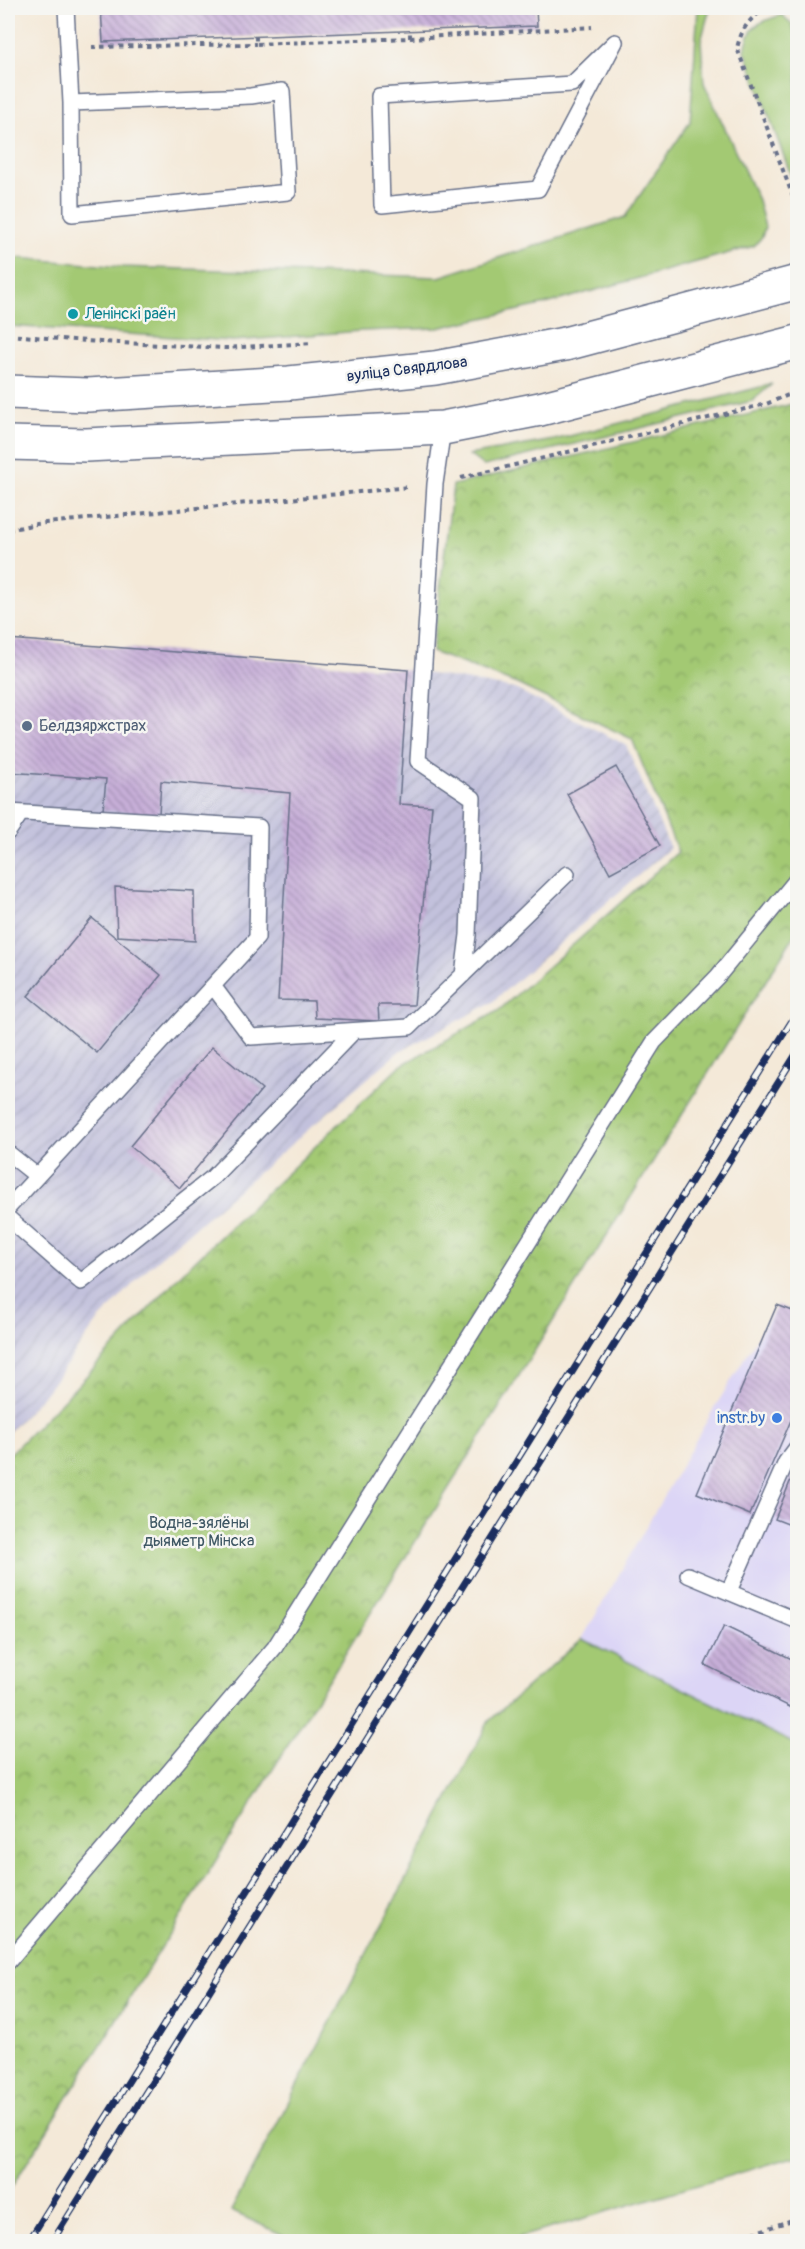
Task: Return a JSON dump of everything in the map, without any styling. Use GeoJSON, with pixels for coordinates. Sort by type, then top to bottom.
{"type":"FeatureCollection","features":[{"type":"Feature","properties":{"kind":"main road","name":"вуліца Свярдлова"},"geometry":{"type":"LineString","coordinates":[[8,392],[100,394],[289,383],[435,368],[565,344],[798,282]]}},
{"type":"Feature","properties":{"kind":"main road"},"geometry":{"type":"LineString","coordinates":[[8,444],[86,445],[443,428],[540,409],[798,342]]}},
{"type":"Feature","properties":{"kind":"main road"},"geometry":{"type":"LineString","coordinates":[[8,463],[86,445]]}},
{"type":"Feature","properties":{"kind":"lane"},"geometry":{"type":"LineString","coordinates":[[66,8],[71,103],[72,214],[288,192],[282,92],[251,96],[71,103]]}},
{"type":"Feature","properties":{"kind":"lane"},"geometry":{"type":"LineString","coordinates":[[615,42],[538,189],[382,206],[379,96],[572,84],[615,42]]}},
{"type":"Feature","properties":{"kind":"lane"},"geometry":{"type":"LineString","coordinates":[[443,428],[435,484],[418,761],[473,798],[468,935],[463,975]]}},
{"type":"Feature","properties":{"kind":"lane"},"geometry":{"type":"LineString","coordinates":[[8,832],[14,813],[259,826],[257,938],[8,1208]]}},
{"type":"Feature","properties":{"kind":"lane"},"geometry":{"type":"LineString","coordinates":[[213,986],[251,1037],[409,1027],[567,874]]}},
{"type":"Feature","properties":{"kind":"lane"},"geometry":{"type":"LineString","coordinates":[[8,1962],[275,1647],[654,1042],[718,976],[798,878]]}},
{"type":"Feature","properties":{"kind":"lane"},"geometry":{"type":"LineString","coordinates":[[8,1218],[81,1282],[213,1177],[354,1031]]}},
{"type":"Feature","properties":{"kind":"lane"},"geometry":{"type":"LineString","coordinates":[[8,1153],[38,1176]]}},
{"type":"Feature","properties":{"kind":"lane"},"geometry":{"type":"LineString","coordinates":[[729,1591],[786,1462],[798,1446]]}},
{"type":"Feature","properties":{"kind":"lane"},"geometry":{"type":"LineString","coordinates":[[688,1575],[798,1622]]}},
{"type":"Feature","properties":{"kind":"path"},"geometry":{"type":"LineString","coordinates":[[767,8],[753,16],[741,30],[737,48],[798,210]]}},
{"type":"Feature","properties":{"kind":"path"},"geometry":{"type":"LineString","coordinates":[[68,48],[410,38],[596,27]]}},
{"type":"Feature","properties":{"kind":"path"},"geometry":{"type":"LineString","coordinates":[[410,31],[410,38]]}},
{"type":"Feature","properties":{"kind":"path"},"geometry":{"type":"LineString","coordinates":[[256,36],[256,44]]}},
{"type":"Feature","properties":{"kind":"path"},"geometry":{"type":"LineString","coordinates":[[8,335],[226,348],[319,343]]}},
{"type":"Feature","properties":{"kind":"path"},"geometry":{"type":"LineString","coordinates":[[8,530],[36,524],[435,484],[766,404],[798,391]]}},
{"type":"Feature","properties":{"kind":"path"},"geometry":{"type":"LineString","coordinates":[[727,2241],[798,2218]]}},
{"type":"Feature","properties":{"kind":"shaded area"},"geometry":{"type":"Polygon","coordinates":[[[8,639],[408,670],[515,689],[626,745],[670,848],[491,1003],[397,1053],[149,1267],[98,1321],[47,1391],[8,1433],[8,639]]]}},
{"type":"Feature","properties":{"kind":"shaded area"},"geometry":{"type":"Polygon","coordinates":[[[797,1303],[797,1745],[582,1639],[712,1412],[777,1305],[792,1311],[797,1303]]]}},
{"type":"Feature","properties":{"kind":"green space"},"geometry":{"type":"Polygon","coordinates":[[[698,8],[710,8],[701,41],[704,83],[758,200],[765,227],[762,237],[754,246],[546,304],[438,328],[361,331],[233,341],[8,326],[8,257],[122,267],[439,277],[625,217],[690,122],[698,8]]]}},
{"type":"Feature","properties":{"kind":"green space"},"geometry":{"type":"Polygon","coordinates":[[[782,15],[792,24],[797,40],[797,192],[745,51],[749,35],[756,26],[782,15]]]}},
{"type":"Feature","properties":{"kind":"green space"},"geometry":{"type":"Polygon","coordinates":[[[772,384],[752,401],[484,466],[469,455],[554,440],[772,384]]]}},
{"type":"Feature","properties":{"kind":"green space","name":"Водна-зялёны дыяметр Мінска"},"geometry":{"type":"Polygon","coordinates":[[[797,403],[797,931],[8,2193],[8,1456],[78,1385],[182,1273],[400,1066],[498,1011],[678,852],[632,739],[517,684],[432,652],[453,485],[797,403]]]}},
{"type":"Feature","properties":{"kind":"green space"},"geometry":{"type":"Polygon","coordinates":[[[582,1639],[797,1745],[797,2156],[506,2241],[296,2241],[231,2211],[489,1721],[582,1639]]]}},
{"type":"Feature","properties":{"kind":"building"},"geometry":{"type":"Polygon","coordinates":[[[101,8],[536,8],[537,26],[103,42],[101,8]]]}},
{"type":"Feature","properties":{"kind":"building"},"geometry":{"type":"Polygon","coordinates":[[[8,639],[408,670],[399,804],[432,806],[414,1005],[378,1005],[379,1021],[315,1018],[314,1001],[278,1000],[290,793],[161,781],[159,814],[103,810],[106,779],[8,772],[8,639]]]}},
{"type":"Feature","properties":{"kind":"building"},"geometry":{"type":"Polygon","coordinates":[[[616,767],[660,846],[610,873],[567,794],[616,767]]]}},
{"type":"Feature","properties":{"kind":"building"},"geometry":{"type":"Polygon","coordinates":[[[115,887],[194,891],[195,941],[117,936],[115,887]]]}},
{"type":"Feature","properties":{"kind":"building"},"geometry":{"type":"Polygon","coordinates":[[[92,918],[161,975],[97,1053],[28,996],[92,918]]]}},
{"type":"Feature","properties":{"kind":"building"},"geometry":{"type":"Polygon","coordinates":[[[212,1047],[262,1089],[180,1188],[130,1146],[212,1047]]]}},
{"type":"Feature","properties":{"kind":"building"},"geometry":{"type":"Polygon","coordinates":[[[777,1305],[798,1313],[798,1404],[750,1515],[697,1493],[777,1305]]]}},
{"type":"Feature","properties":{"kind":"building"},"geometry":{"type":"Polygon","coordinates":[[[796,1467],[798,1468],[798,1528],[775,1519],[796,1467]]]}},
{"type":"Feature","properties":{"kind":"building"},"geometry":{"type":"Polygon","coordinates":[[[724,1626],[798,1662],[798,1711],[705,1665],[724,1626]]]}},
{"type":"Feature","properties":{"kind":"railway"},"geometry":{"type":"LineString","coordinates":[[28,2242],[798,1011]]}},
{"type":"Feature","properties":{"kind":"railway"},"geometry":{"type":"LineString","coordinates":[[52,2242],[798,1051]]}},
{"type":"Feature","properties":{"kind":"place","name":"Ленінскі раён"},"geometry":{"type":"Point","coordinates":[73,314]}},
{"type":"Feature","properties":{"kind":"place","name":"Белдзяржстрах"},"geometry":{"type":"Point","coordinates":[27,726]}},
{"type":"Feature","properties":{"kind":"place","name":"instr.by"},"geometry":{"type":"Point","coordinates":[777,1418]}}]}
